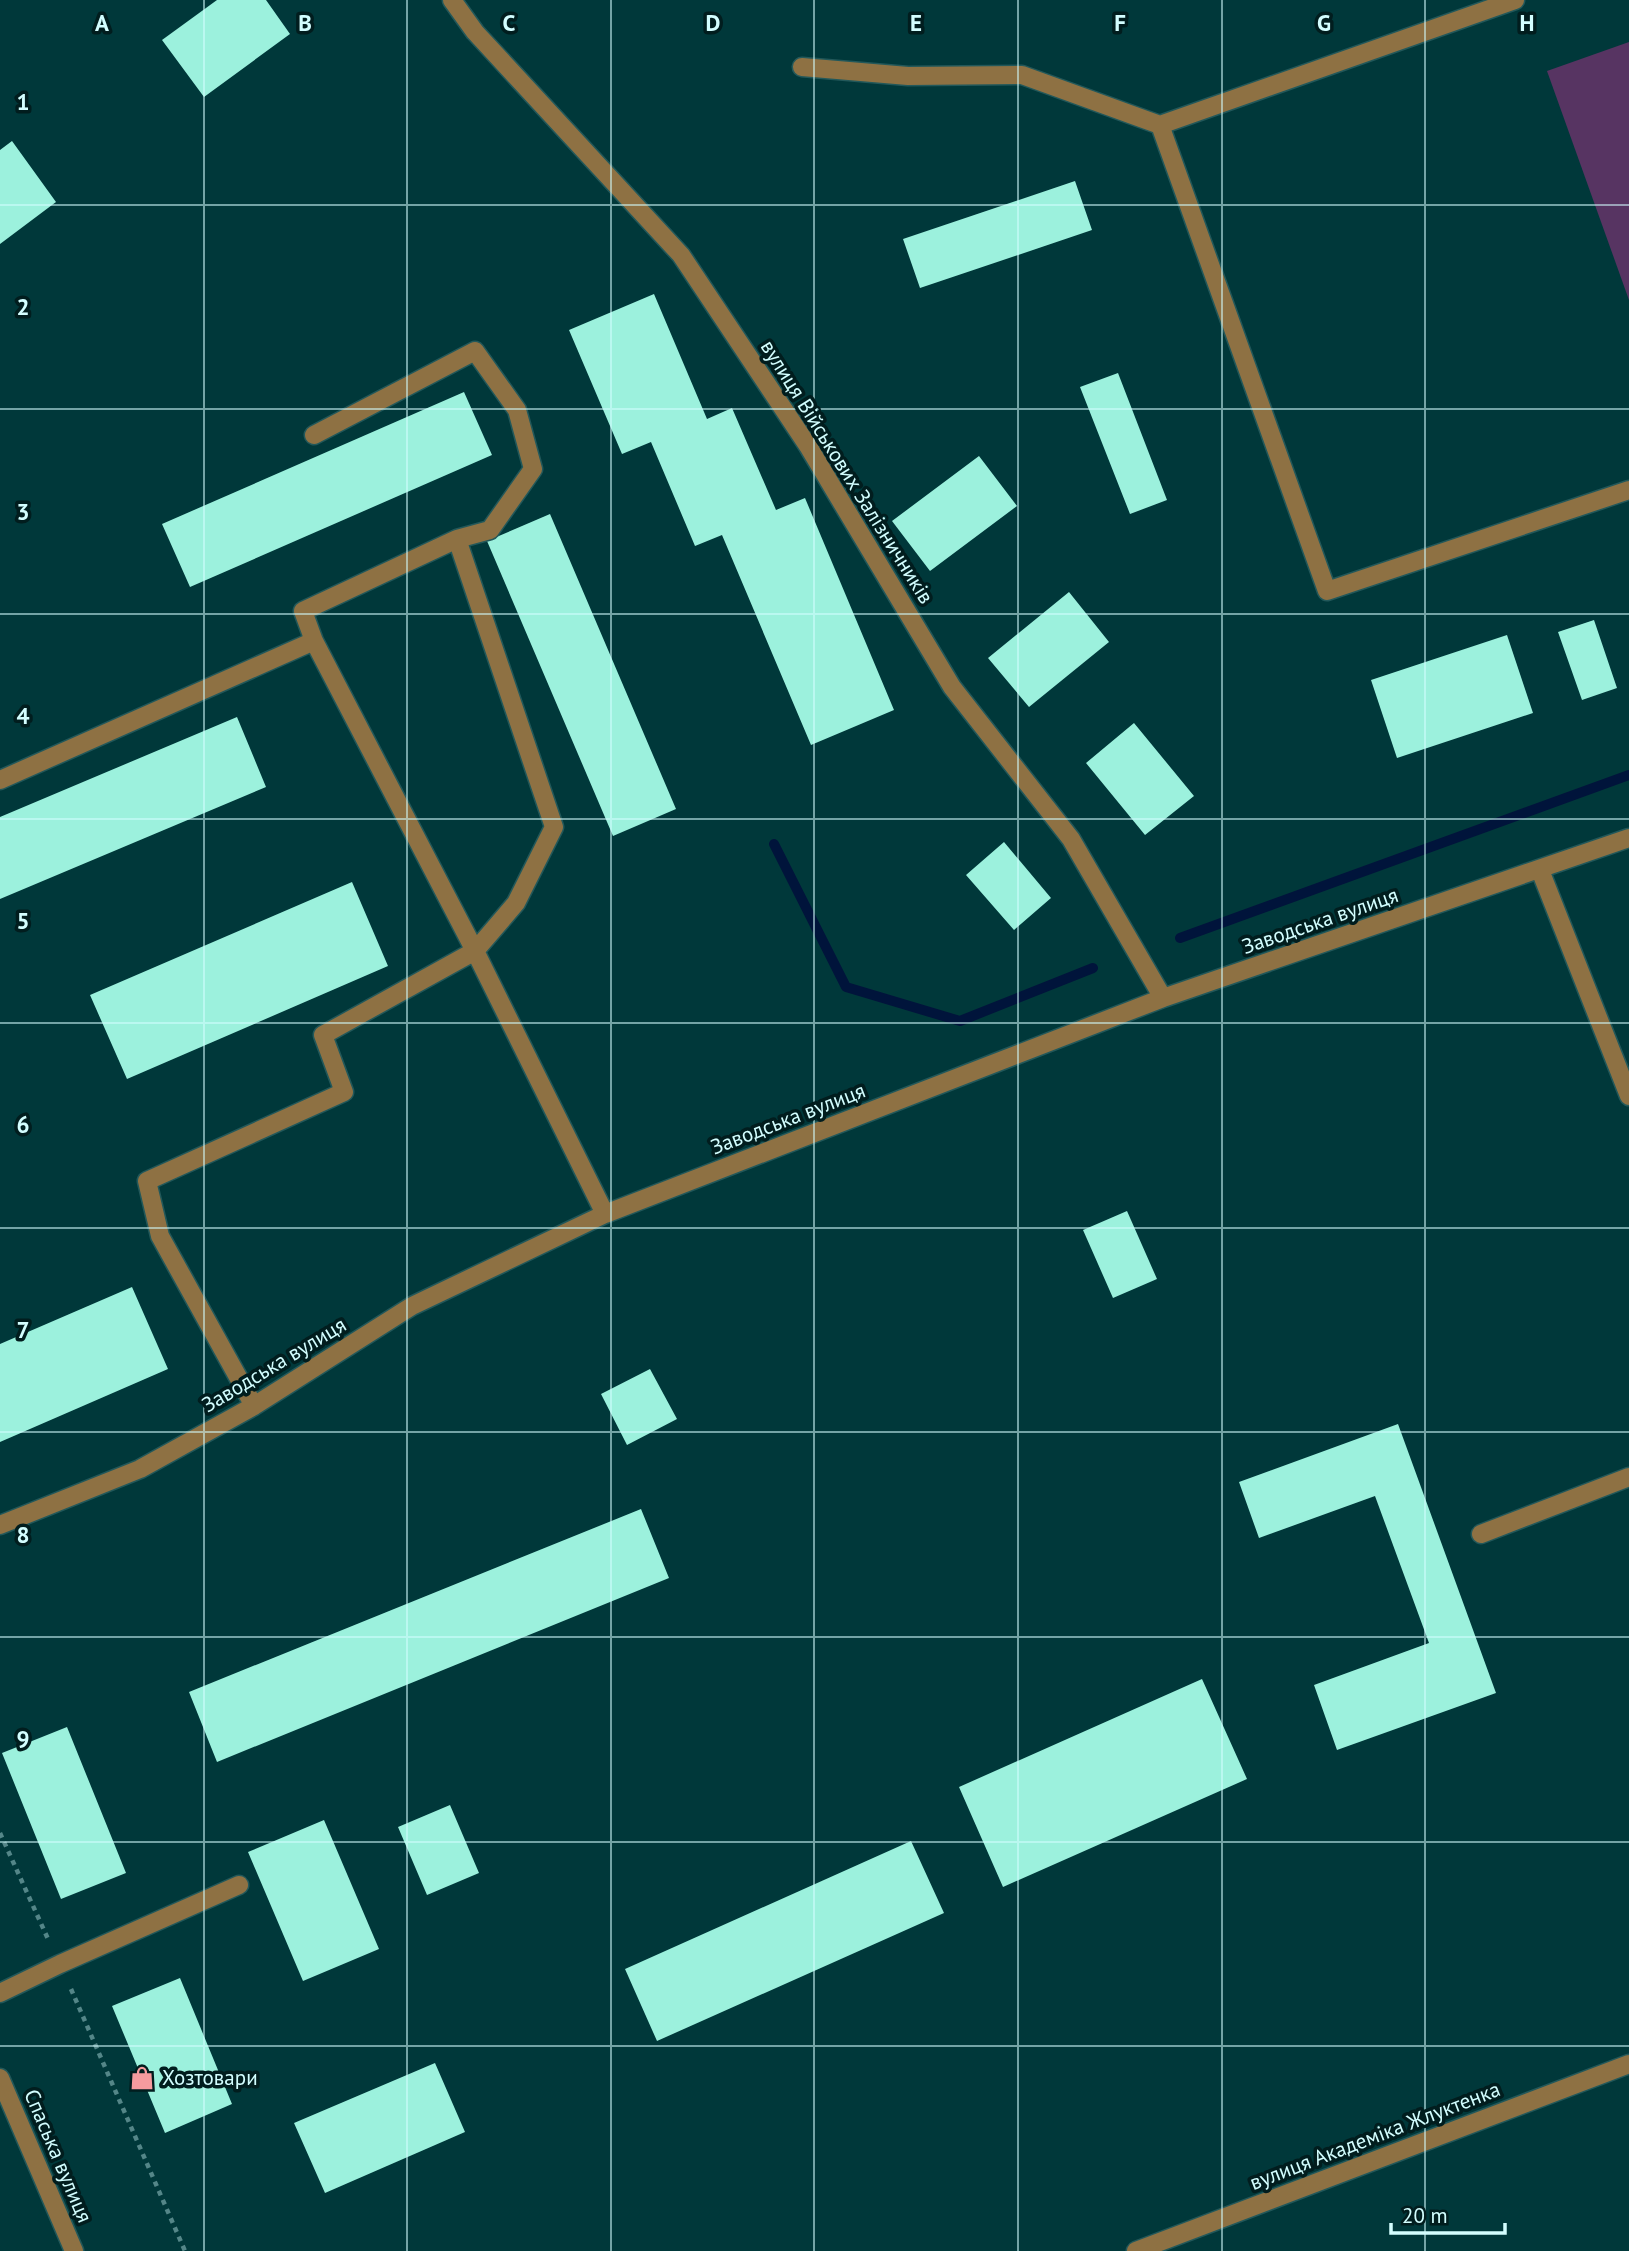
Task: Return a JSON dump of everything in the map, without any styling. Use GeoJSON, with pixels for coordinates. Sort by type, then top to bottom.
{"type":"FeatureCollection","features":[{"type":"Feature","properties":{"kind":"street","name":"вулиця Військових Залізничників"},"geometry":{"type":"LineString","coordinates":[[452,0],[475,32],[681,255],[808,446],[952,687],[1071,839],[1163,999]]}},
{"type":"Feature","properties":{"kind":"street"},"geometry":{"type":"LineString","coordinates":[[802,67],[908,76],[1022,75],[1160,125],[1515,0]]}},
{"type":"Feature","properties":{"kind":"street"},"geometry":{"type":"LineString","coordinates":[[1160,125],[1327,591],[1629,490]]}},
{"type":"Feature","properties":{"kind":"street"},"geometry":{"type":"LineString","coordinates":[[314,435],[475,351],[517,410],[533,469],[490,530],[457,539],[303,611],[314,641],[475,951],[605,1214]]}},
{"type":"Feature","properties":{"kind":"street"},"geometry":{"type":"LineString","coordinates":[[254,1406],[160,1236],[148,1181],[344,1092],[323,1035],[475,951],[516,902],[554,827],[457,539]]}},
{"type":"Feature","properties":{"kind":"street"},"geometry":{"type":"LineString","coordinates":[[0,780],[314,641]]}},
{"type":"Feature","properties":{"kind":"street","name":"Заводська вулиця"},"geometry":{"type":"LineString","coordinates":[[0,1525],[141,1469],[254,1406],[412,1306],[605,1214],[1163,999],[1629,838]]}},
{"type":"Feature","properties":{"kind":"street"},"geometry":{"type":"LineString","coordinates":[[1539,870],[1629,1096]]}},
{"type":"Feature","properties":{"kind":"street"},"geometry":{"type":"LineString","coordinates":[[1481,1534],[1629,1478]]}},
{"type":"Feature","properties":{"kind":"street"},"geometry":{"type":"LineString","coordinates":[[0,1993],[239,1885]]}},
{"type":"Feature","properties":{"kind":"street","name":"вулиця Академіка Жлуктенка"},"geometry":{"type":"LineString","coordinates":[[1136,2251],[1629,2064]]}},
{"type":"Feature","properties":{"kind":"street","name":"Спаська вулиця"},"geometry":{"type":"LineString","coordinates":[[0,2078],[6,2106],[74,2251]]}},
{"type":"Feature","properties":{"kind":"path"},"geometry":{"type":"LineString","coordinates":[[0,1833],[185,2251]]}},
{"type":"Feature","properties":{"kind":"shaded area"},"geometry":{"type":"Polygon","coordinates":[[[1629,42],[1629,300],[1547,71],[1629,42]]]}},
{"type":"Feature","properties":{"kind":"building"},"geometry":{"type":"Polygon","coordinates":[[[217,0],[266,0],[290,34],[204,97],[162,40],[217,0]]]}},
{"type":"Feature","properties":{"kind":"building"},"geometry":{"type":"Polygon","coordinates":[[[12,141],[56,202],[0,244],[0,150],[12,141]]]}},
{"type":"Feature","properties":{"kind":"building"},"geometry":{"type":"Polygon","coordinates":[[[1075,181],[1092,230],[920,288],[903,239],[1075,181]]]}},
{"type":"Feature","properties":{"kind":"building"},"geometry":{"type":"Polygon","coordinates":[[[654,294],[707,419],[732,408],[776,510],[805,498],[894,710],[811,745],[722,535],[695,546],[651,442],[622,454],[569,330],[654,294]]]}},
{"type":"Feature","properties":{"kind":"building"},"geometry":{"type":"Polygon","coordinates":[[[1118,373],[1167,500],[1130,514],[1080,387],[1118,373]]]}},
{"type":"Feature","properties":{"kind":"building"},"geometry":{"type":"Polygon","coordinates":[[[464,392],[492,455],[190,587],[162,524],[464,392]]]}},
{"type":"Feature","properties":{"kind":"building"},"geometry":{"type":"Polygon","coordinates":[[[979,456],[1017,506],[930,571],[892,521],[979,456]]]}},
{"type":"Feature","properties":{"kind":"building"},"geometry":{"type":"Polygon","coordinates":[[[550,514],[676,809],[613,836],[487,541],[550,514]]]}},
{"type":"Feature","properties":{"kind":"building"},"geometry":{"type":"Polygon","coordinates":[[[1069,592],[1109,642],[1029,707],[988,658],[1069,592]]]}},
{"type":"Feature","properties":{"kind":"building"},"geometry":{"type":"Polygon","coordinates":[[[1594,620],[1617,688],[1582,700],[1558,632],[1594,620]]]}},
{"type":"Feature","properties":{"kind":"building"},"geometry":{"type":"Polygon","coordinates":[[[1507,635],[1533,713],[1397,758],[1371,680],[1507,635]]]}},
{"type":"Feature","properties":{"kind":"building"},"geometry":{"type":"Polygon","coordinates":[[[237,717],[266,787],[0,899],[0,817],[237,717]]]}},
{"type":"Feature","properties":{"kind":"building"},"geometry":{"type":"Polygon","coordinates":[[[1134,723],[1194,796],[1145,835],[1086,763],[1134,723]]]}},
{"type":"Feature","properties":{"kind":"building"},"geometry":{"type":"Polygon","coordinates":[[[1004,842],[1051,898],[1014,930],[966,875],[1004,842]]]}},
{"type":"Feature","properties":{"kind":"building"},"geometry":{"type":"Polygon","coordinates":[[[352,882],[388,966],[127,1079],[90,995],[352,882]]]}},
{"type":"Feature","properties":{"kind":"building"},"geometry":{"type":"Polygon","coordinates":[[[1127,1211],[1157,1279],[1113,1298],[1083,1230],[1127,1211]]]}},
{"type":"Feature","properties":{"kind":"building"},"geometry":{"type":"Polygon","coordinates":[[[132,1287],[168,1369],[0,1442],[0,1344],[132,1287]]]}},
{"type":"Feature","properties":{"kind":"building"},"geometry":{"type":"Polygon","coordinates":[[[650,1369],[677,1419],[627,1445],[601,1394],[650,1369]]]}},
{"type":"Feature","properties":{"kind":"building"},"geometry":{"type":"Polygon","coordinates":[[[1398,1424],[1496,1693],[1337,1750],[1314,1685],[1429,1643],[1375,1496],[1259,1538],[1239,1482],[1398,1424]]]}},
{"type":"Feature","properties":{"kind":"building"},"geometry":{"type":"Polygon","coordinates":[[[641,1509],[669,1578],[217,1762],[189,1692],[641,1509]]]}},
{"type":"Feature","properties":{"kind":"building"},"geometry":{"type":"Polygon","coordinates":[[[1202,1679],[1247,1779],[1003,1887],[959,1787],[1202,1679]]]}},
{"type":"Feature","properties":{"kind":"building"},"geometry":{"type":"Polygon","coordinates":[[[67,1727],[126,1873],[61,1899],[2,1753],[67,1727]]]}},
{"type":"Feature","properties":{"kind":"building"},"geometry":{"type":"Polygon","coordinates":[[[450,1805],[479,1873],[427,1895],[398,1827],[450,1805]]]}},
{"type":"Feature","properties":{"kind":"building"},"geometry":{"type":"Polygon","coordinates":[[[324,1820],[379,1949],[303,1981],[248,1852],[324,1820]]]}},
{"type":"Feature","properties":{"kind":"building"},"geometry":{"type":"Polygon","coordinates":[[[911,1841],[944,1913],[657,2041],[625,1969],[911,1841]]]}},
{"type":"Feature","properties":{"kind":"building"},"geometry":{"type":"Polygon","coordinates":[[[180,1978],[232,2104],[165,2133],[112,2006],[180,1978]]]}},
{"type":"Feature","properties":{"kind":"building"},"geometry":{"type":"Polygon","coordinates":[[[435,2063],[465,2132],[325,2193],[294,2123],[435,2063]]]}},
{"type":"Feature","properties":{"kind":"waterway"},"geometry":{"type":"LineString","coordinates":[[1180,938],[1629,775]]}},
{"type":"Feature","properties":{"kind":"waterway"},"geometry":{"type":"LineString","coordinates":[[774,844],[846,987],[960,1021],[1093,968]]}},
{"type":"Feature","properties":{"kind":"place","name":"Хозтовари"},"geometry":{"type":"Point","coordinates":[142,2078]}}]}
